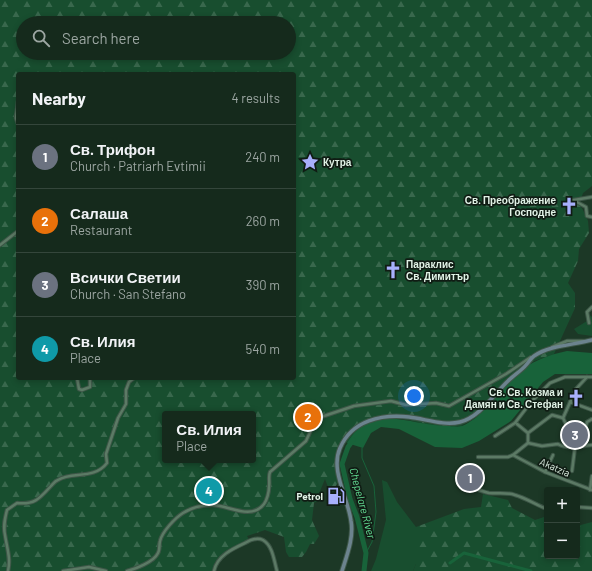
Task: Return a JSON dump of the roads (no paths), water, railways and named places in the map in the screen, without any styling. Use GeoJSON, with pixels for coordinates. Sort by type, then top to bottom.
{"type":"FeatureCollection","features":[{"type":"Feature","properties":{"kind":"main road"},"geometry":{"type":"LineString","coordinates":[[342,571],[352,532],[352,526],[338,471],[337,457],[340,447],[351,432],[365,421],[388,417],[409,417],[447,423],[464,421],[479,410],[534,356],[567,344],[591,340]]}},
{"type":"Feature","properties":{"kind":"street"},"geometry":{"type":"LineString","coordinates":[[592,197],[573,200],[583,204],[587,210],[587,216],[592,217]]}},
{"type":"Feature","properties":{"kind":"street"},"geometry":{"type":"LineString","coordinates":[[0,245],[16,232]]}},
{"type":"Feature","properties":{"kind":"street"},"geometry":{"type":"LineString","coordinates":[[589,323],[587,312],[591,308]]}},
{"type":"Feature","properties":{"kind":"street"},"geometry":{"type":"LineString","coordinates":[[127,571],[150,562],[158,554],[160,541],[165,530],[182,513],[200,506],[213,505],[242,512],[249,512],[258,509],[264,504],[267,495],[269,486],[268,476],[270,472],[306,441],[315,421],[318,418],[354,406],[391,401],[406,405],[436,403],[449,406],[506,374],[524,361],[548,348],[566,341],[591,340]]}},
{"type":"Feature","properties":{"kind":"street"},"geometry":{"type":"LineString","coordinates":[[495,436],[515,423],[531,402],[550,383],[565,377],[592,377]]}},
{"type":"Feature","properties":{"kind":"street"},"geometry":{"type":"LineString","coordinates":[[563,418],[576,389],[588,377]]}},
{"type":"Feature","properties":{"kind":"street"},"geometry":{"type":"LineString","coordinates":[[77,380],[79,389],[82,390],[90,387],[90,380]]}},
{"type":"Feature","properties":{"kind":"street"},"geometry":{"type":"LineString","coordinates":[[8,571],[10,560],[4,534],[4,521],[7,510],[17,503],[26,504],[36,501],[57,480],[69,476],[84,476],[103,468],[107,463],[106,454],[118,418],[126,404],[126,390],[129,382],[132,380]]}},
{"type":"Feature","properties":{"kind":"street"},"geometry":{"type":"LineString","coordinates":[[570,402],[592,410]]}},
{"type":"Feature","properties":{"kind":"street"},"geometry":{"type":"LineString","coordinates":[[528,433],[552,415],[563,418],[575,440],[576,447],[572,471]]}},
{"type":"Feature","properties":{"kind":"street"},"geometry":{"type":"LineString","coordinates":[[575,440],[584,433],[587,422],[592,419]]}},
{"type":"Feature","properties":{"kind":"street"},"geometry":{"type":"LineString","coordinates":[[517,424],[528,433]]}},
{"type":"Feature","properties":{"kind":"street"},"geometry":{"type":"LineString","coordinates":[[478,457],[508,457],[513,455],[528,442],[528,433]]}},
{"type":"Feature","properties":{"kind":"street"},"geometry":{"type":"LineString","coordinates":[[528,442],[542,446],[558,444],[563,447],[592,445]]}},
{"type":"Feature","properties":{"kind":"street","name":"Akatzia"},"geometry":{"type":"LineString","coordinates":[[513,455],[545,472],[591,490]]}},
{"type":"Feature","properties":{"kind":"street"},"geometry":{"type":"LineString","coordinates":[[545,472],[553,455]]}},
{"type":"Feature","properties":{"kind":"street"},"geometry":{"type":"LineString","coordinates":[[591,490],[592,476]]}},
{"type":"Feature","properties":{"kind":"street"},"geometry":{"type":"LineString","coordinates":[[471,489],[475,488],[487,493],[513,494],[544,508]]}},
{"type":"Feature","properties":{"kind":"street"},"geometry":{"type":"LineString","coordinates":[[580,507],[592,508]]}},
{"type":"Feature","properties":{"kind":"street"},"geometry":{"type":"LineString","coordinates":[[214,571],[219,560],[225,554],[233,548],[256,539],[262,540],[270,548],[277,571]]}},
{"type":"Feature","properties":{"kind":"street"},"geometry":{"type":"LineString","coordinates":[[63,571],[89,567],[106,571]]}},
{"type":"Feature","properties":{"kind":"waterway","name":"Chepelare River"},"geometry":{"type":"LineString","coordinates":[[353,440],[348,447],[342,464],[350,499],[357,517],[366,553],[364,571]]}},
{"type":"Feature","properties":{"kind":"waterway"},"geometry":{"type":"LineString","coordinates":[[362,448],[362,458],[374,486],[376,512],[372,542],[366,553]]}},
{"type":"Feature","properties":{"kind":"waterway"},"geometry":{"type":"LineString","coordinates":[[450,563],[464,553],[531,571]]}},
{"type":"Feature","properties":{"kind":"place","name":"Кутра"},"geometry":{"type":"Point","coordinates":[310,162]}},
{"type":"Feature","properties":{"kind":"place","name":"Св. Преображение Господне"},"geometry":{"type":"Point","coordinates":[569,206]}},
{"type":"Feature","properties":{"kind":"place","name":"Параклис Св. Димитър"},"geometry":{"type":"Point","coordinates":[393,270]}},
{"type":"Feature","properties":{"kind":"place","name":"Св. Св. Козма и Дамян и Св. Стефан"},"geometry":{"type":"Point","coordinates":[576,398]}},
{"type":"Feature","properties":{"kind":"place","name":"Салаша"},"geometry":{"type":"Point","coordinates":[308,417]}},
{"type":"Feature","properties":{"kind":"place","name":"Всички Светии"},"geometry":{"type":"Point","coordinates":[575,435]}},
{"type":"Feature","properties":{"kind":"place","name":"Св. Трифон"},"geometry":{"type":"Point","coordinates":[470,478]}},
{"type":"Feature","properties":{"kind":"place","name":"Св. Илия"},"geometry":{"type":"Point","coordinates":[209,491]}},
{"type":"Feature","properties":{"kind":"place","name":"Petrol"},"geometry":{"type":"Point","coordinates":[336,496]}}]}
